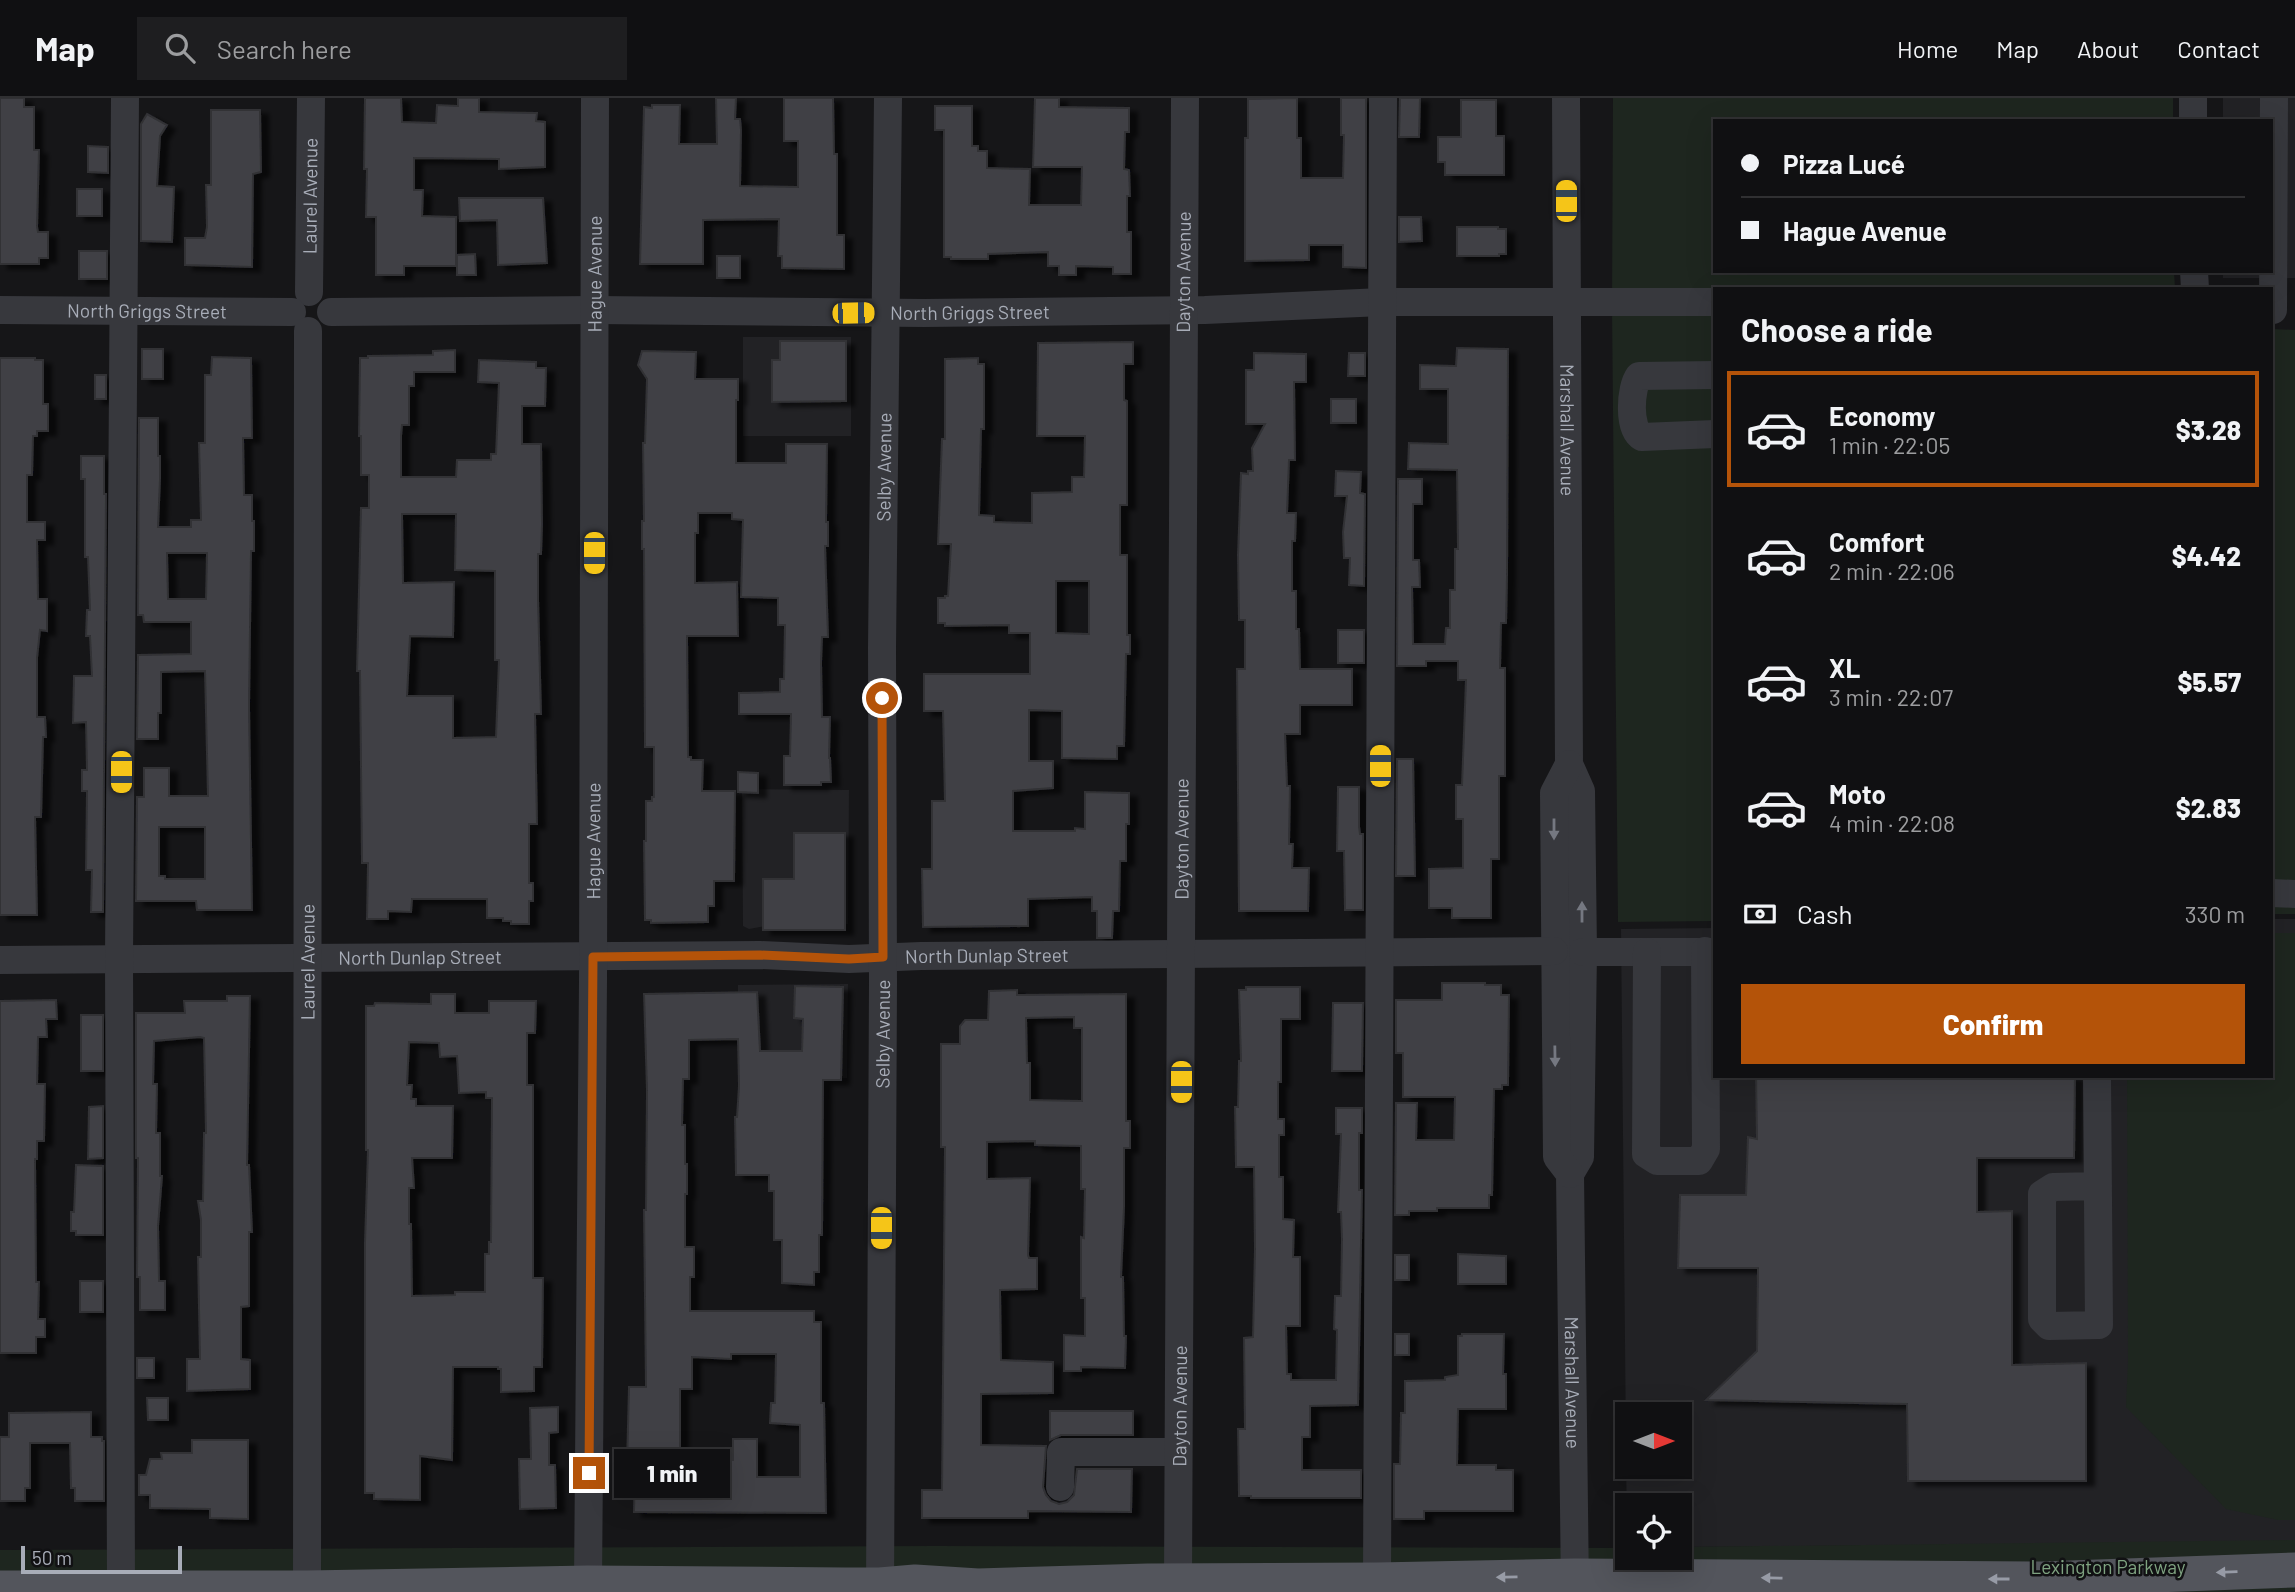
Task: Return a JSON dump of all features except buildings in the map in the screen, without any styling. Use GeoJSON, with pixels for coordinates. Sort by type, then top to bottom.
{"type":"FeatureCollection","features":[{"type":"Feature","properties":{"kind":"main road"},"geometry":{"type":"LineString","coordinates":[[0,1588],[307,1590],[589,1583],[880,1589],[915,1582],[978,1586],[1377,1580],[1575,1584],[2029,1579],[2295,1570]]}},
{"type":"Feature","properties":{"kind":"street"},"geometry":{"type":"LineString","coordinates":[[121,1587],[119,960],[125,98]]}},
{"type":"Feature","properties":{"kind":"street","name":"Laurel Avenue"},"geometry":{"type":"LineString","coordinates":[[307,1590],[303,312],[311,98]]}},
{"type":"Feature","properties":{"kind":"street","name":"Hague Avenue"},"geometry":{"type":"LineString","coordinates":[[589,1583],[594,98]]}},
{"type":"Feature","properties":{"kind":"street","name":"Selby Avenue"},"geometry":{"type":"LineString","coordinates":[[880,1589],[882,648],[888,98]]}},
{"type":"Feature","properties":{"kind":"street","name":"Dayton Avenue"},"geometry":{"type":"LineString","coordinates":[[1178,1581],[1185,98]]}},
{"type":"Feature","properties":{"kind":"street"},"geometry":{"type":"LineString","coordinates":[[1377,1580],[1383,98]]}},
{"type":"Feature","properties":{"kind":"street","name":"Marshall Avenue"},"geometry":{"type":"LineString","coordinates":[[1566,98],[1569,764],[1581,791],[1583,952],[1580,1157],[1570,1174],[1575,1584]]}},
{"type":"Feature","properties":{"kind":"street"},"geometry":{"type":"LineString","coordinates":[[2193,98],[2193,119]]}},
{"type":"Feature","properties":{"kind":"street"},"geometry":{"type":"LineString","coordinates":[[2274,98],[2280,310]]}},
{"type":"Feature","properties":{"kind":"street","name":"North Griggs Street"},"geometry":{"type":"LineString","coordinates":[[0,310],[303,312],[323,295],[331,312],[594,310],[885,313],[1182,310],[1382,302],[1713,302]]}},
{"type":"Feature","properties":{"kind":"street"},"geometry":{"type":"LineString","coordinates":[[1713,375],[1639,376],[1632,388],[1633,428],[1637,435],[1713,434]]}},
{"type":"Feature","properties":{"kind":"street","name":"Marshall Avenue"},"geometry":{"type":"LineString","coordinates":[[1569,764],[1554,793],[1554,951],[1557,1157],[1570,1174]]}},
{"type":"Feature","properties":{"kind":"street"},"geometry":{"type":"LineString","coordinates":[[2273,893],[2295,894]]}},
{"type":"Feature","properties":{"kind":"street","name":"North Dunlap Street"},"geometry":{"type":"LineString","coordinates":[[0,960],[760,955],[849,959],[1554,951]]}},
{"type":"Feature","properties":{"kind":"street"},"geometry":{"type":"LineString","coordinates":[[1583,952],[1710,951],[1706,1149],[1699,1161],[1657,1161],[1646,1154],[1647,952]]}},
{"type":"Feature","properties":{"kind":"street"},"geometry":{"type":"LineString","coordinates":[[2096,1078],[2098,1186],[2099,1325],[2049,1326],[2042,1319],[2042,1194],[2053,1187],[2098,1186]]}},
{"type":"Feature","properties":{"kind":"street"},"geometry":{"type":"LineString","coordinates":[[1060,1488],[1061,1452],[1178,1452]]}},
{"type":"Feature","properties":{"kind":"shaded area"},"geometry":{"type":"Polygon","coordinates":[[[2223,98],[2295,98],[2295,278],[2223,278],[2223,273],[2273,273],[2273,119],[2223,119],[2223,98]]]}},
{"type":"Feature","properties":{"kind":"shaded area"},"geometry":{"type":"Polygon","coordinates":[[[743,337],[851,337],[851,436],[743,436],[743,337]]]}},
{"type":"Feature","properties":{"kind":"shaded area"},"geometry":{"type":"Polygon","coordinates":[[[742,789],[849,790],[848,924],[766,926],[749,929],[743,926],[742,789]]]}},
{"type":"Feature","properties":{"kind":"shaded area"},"geometry":{"type":"Polygon","coordinates":[[[2273,919],[2295,919],[2295,1542],[1692,1547],[1692,1493],[1626,1493],[1626,1479],[1692,1479],[1692,1402],[1626,1402],[1621,929],[1713,928],[1713,1078],[2273,1078],[2273,919]]]}},
{"type":"Feature","properties":{"kind":"shaded area"},"geometry":{"type":"Polygon","coordinates":[[[848,984],[847,1078],[738,1079],[738,985],[848,984]]]}},
{"type":"Feature","properties":{"kind":"green space"},"geometry":{"type":"Polygon","coordinates":[[[1613,98],[2173,98],[2173,119],[1713,119],[1713,273],[2174,273],[2175,287],[1713,287],[1713,921],[1618,922],[1612,308],[1613,98]]]}},
{"type":"Feature","properties":{"kind":"green space"},"geometry":{"type":"Polygon","coordinates":[[[2273,329],[2295,330],[2295,914],[2273,914],[2273,329]]]}},
{"type":"Feature","properties":{"kind":"green space"},"geometry":{"type":"Polygon","coordinates":[[[2273,933],[2295,933],[2295,1520],[2278,1520],[2226,1509],[2126,1407],[2127,1078],[2273,1078],[2273,933]]]}},
{"type":"Feature","properties":{"kind":"green space","name":"Lexington Parkway"},"geometry":{"type":"Polygon","coordinates":[[[2295,1540],[2295,1592],[0,1592],[0,1550],[935,1546],[1615,1548],[1615,1570],[1692,1570],[1692,1547],[2295,1540]]]}},
{"type":"Feature","properties":{"kind":"route"},"geometry":{"type":"LineString","coordinates":[[589,1473],[593,957],[883,957],[882,698]]}}]}
